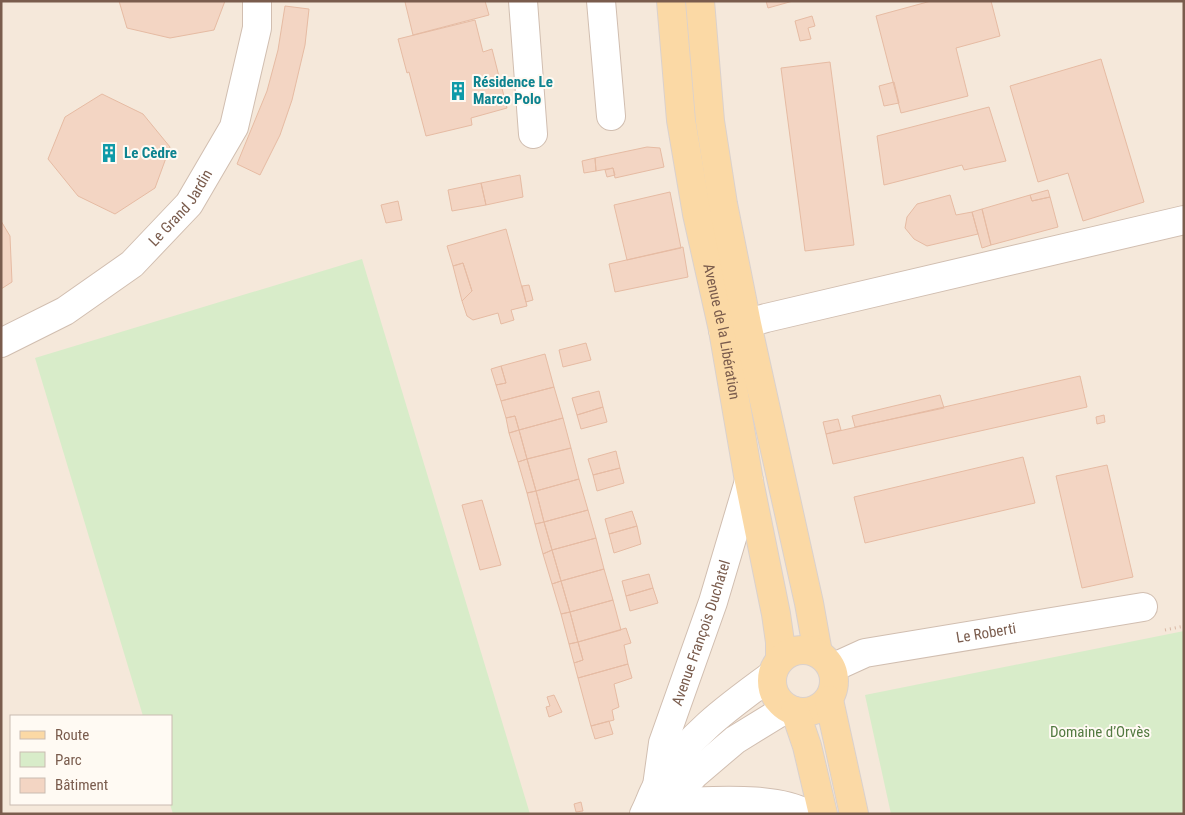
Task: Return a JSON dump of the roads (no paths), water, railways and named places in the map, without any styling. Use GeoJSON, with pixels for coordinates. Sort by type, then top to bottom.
{"type":"FeatureCollection","features":[{"type":"Feature","properties":{"kind":"main road","name":"Avenue de la Libération"},"geometry":{"type":"LineString","coordinates":[[671,1],[680,120],[697,214],[735,327],[825,661]]}},
{"type":"Feature","properties":{"kind":"main road","name":"Avenue de la Libération"},"geometry":{"type":"LineString","coordinates":[[700,1],[710,122],[723,204],[749,481],[780,642],[776,668]]}},
{"type":"Feature","properties":{"kind":"main road"},"geometry":{"type":"LineString","coordinates":[[805,650],[825,661],[835,679],[829,700],[819,708],[807,712],[791,710],[780,702],[772,685],[776,668],[792,652],[805,650]]}},
{"type":"Feature","properties":{"kind":"main road"},"geometry":{"type":"LineString","coordinates":[[829,700],[854,814]]}},
{"type":"Feature","properties":{"kind":"main road"},"geometry":{"type":"LineString","coordinates":[[791,710],[807,746],[823,814]]}},
{"type":"Feature","properties":{"kind":"street","name":"Le Grand Jardin"},"geometry":{"type":"LineString","coordinates":[[1,343],[65,311],[132,264],[189,204],[234,127],[257,28],[257,1]]}},
{"type":"Feature","properties":{"kind":"street"},"geometry":{"type":"LineString","coordinates":[[523,1],[533,134]]}},
{"type":"Feature","properties":{"kind":"street"},"geometry":{"type":"LineString","coordinates":[[601,1],[611,116]]}},
{"type":"Feature","properties":{"kind":"street"},"geometry":{"type":"LineString","coordinates":[[735,327],[776,315],[1184,220]]}},
{"type":"Feature","properties":{"kind":"street","name":"Avenue François Duchatel"},"geometry":{"type":"LineString","coordinates":[[659,800],[663,742],[713,602],[749,481]]}},
{"type":"Feature","properties":{"kind":"street","name":"Le Roberti"},"geometry":{"type":"LineString","coordinates":[[825,661],[1142,608]]}},
{"type":"Feature","properties":{"kind":"street","name":"Avenue François Duchatel"},"geometry":{"type":"LineString","coordinates":[[659,800],[689,742],[706,725],[776,668]]}},
{"type":"Feature","properties":{"kind":"street","name":"Avenue François Duchatel"},"geometry":{"type":"LineString","coordinates":[[644,814],[735,740],[791,710]]}},
{"type":"Feature","properties":{"kind":"street"},"geometry":{"type":"LineString","coordinates":[[659,800],[771,803],[797,808],[807,814]]}},
{"type":"Feature","properties":{"kind":"place","name":"Résidence Le Marco Polo"},"geometry":{"type":"Point","coordinates":[458,91]}},
{"type":"Feature","properties":{"kind":"place","name":"Le Cèdre"},"geometry":{"type":"Point","coordinates":[109,153]}},
{"type":"Feature","properties":{"kind":"park label","name":"Domaine d’Orvès"},"geometry":{"type":"Point","coordinates":[1100,732]}}]}
